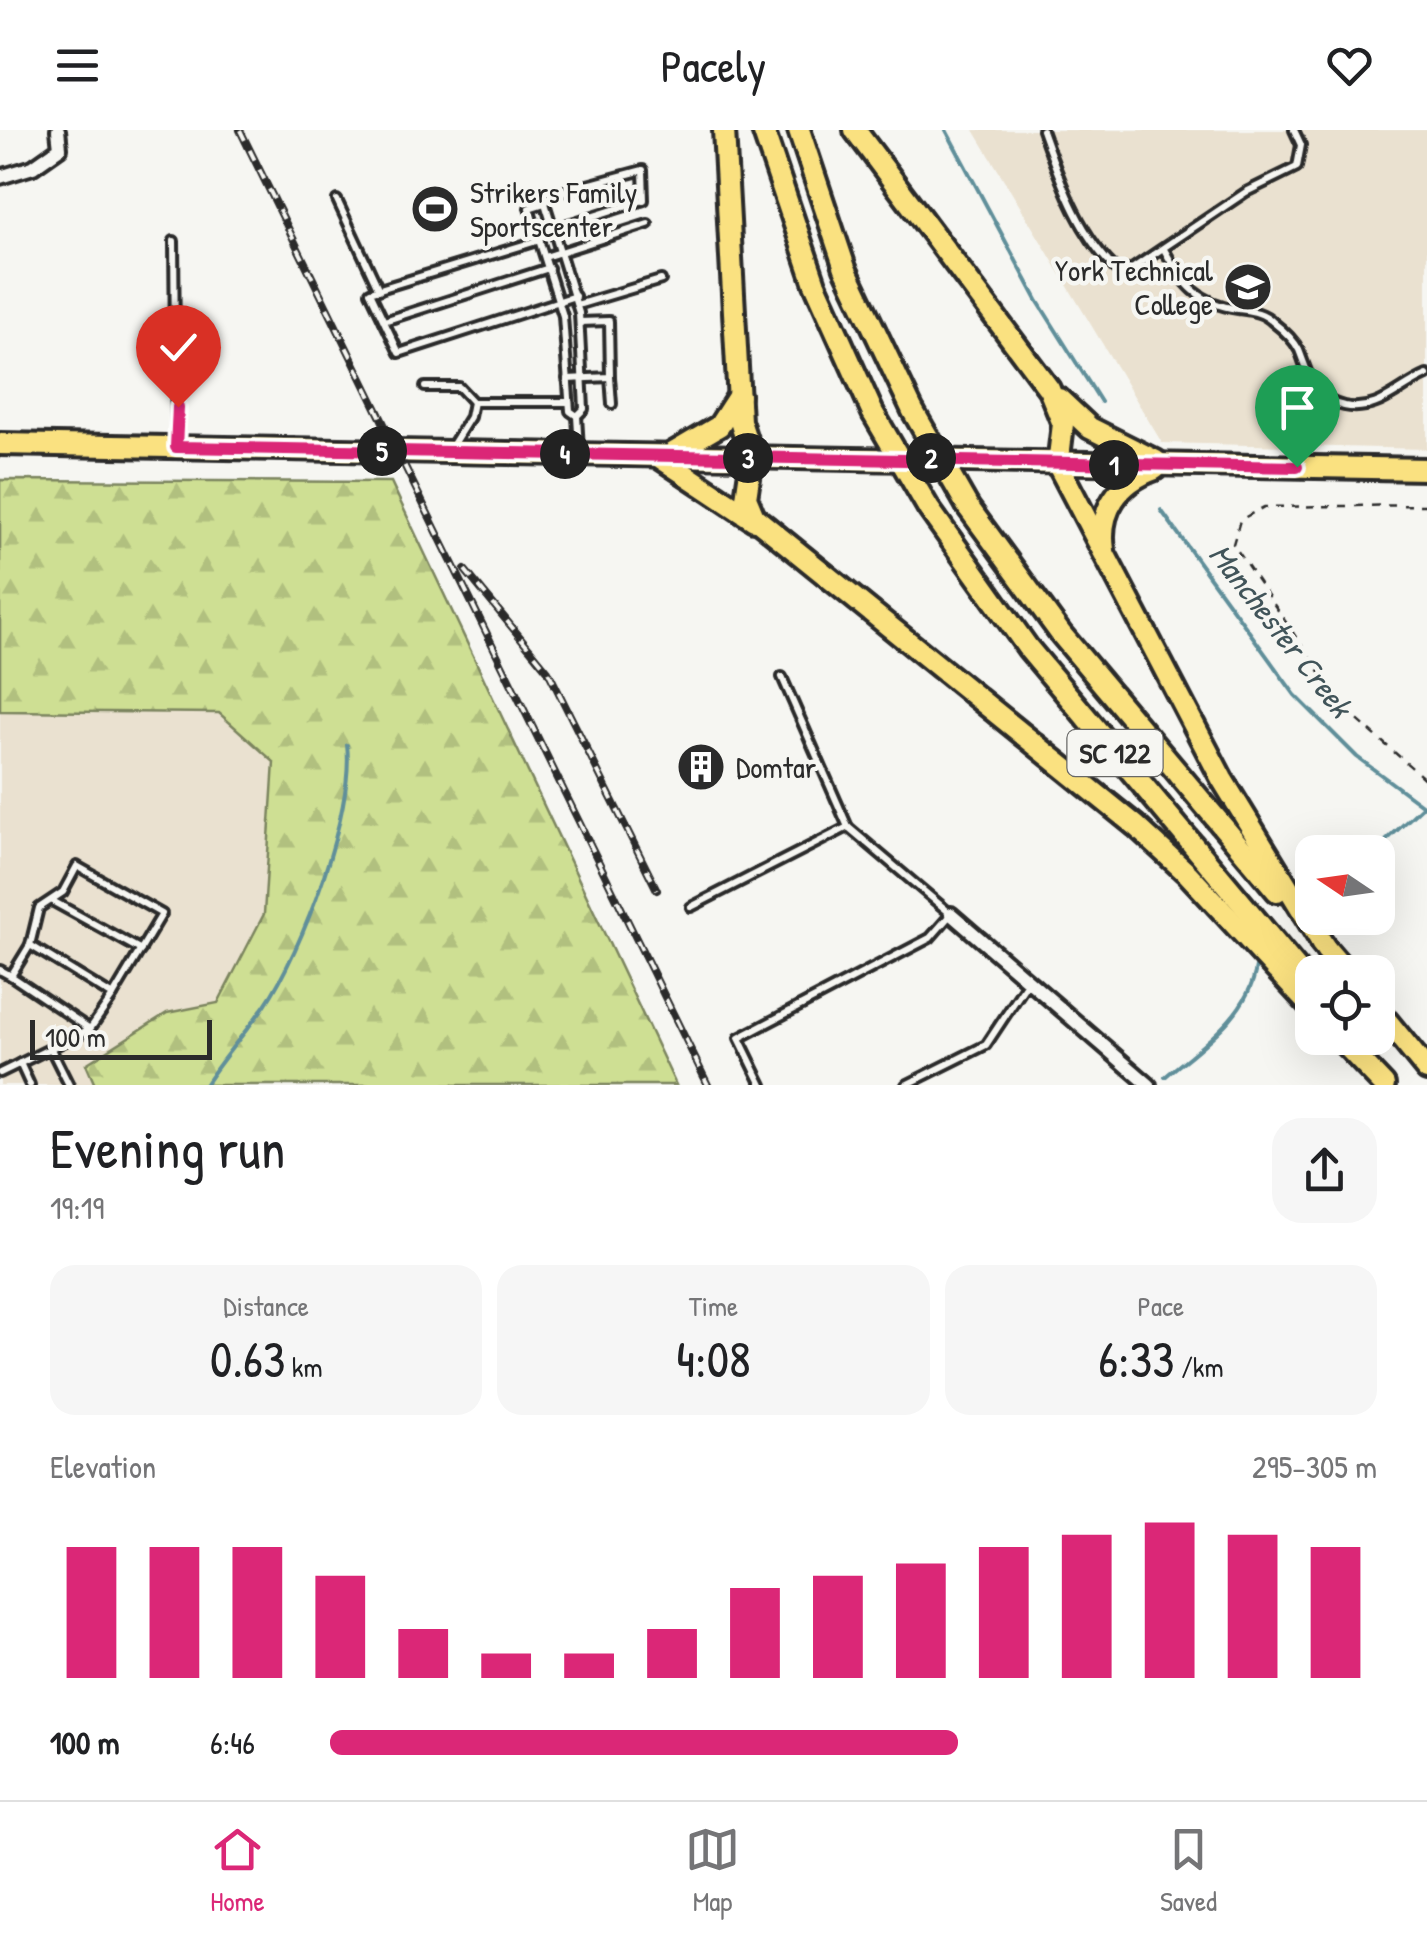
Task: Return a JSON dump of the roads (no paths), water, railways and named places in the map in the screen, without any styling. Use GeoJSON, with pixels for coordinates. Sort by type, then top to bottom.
{"type":"FeatureCollection","features":[{"type":"Feature","properties":{"kind":"main road"},"geometry":{"type":"LineString","coordinates":[[724,130],[741,428],[752,458],[746,498],[760,525]]}},
{"type":"Feature","properties":{"kind":"main road","name":"SC 122"},"geometry":{"type":"LineString","coordinates":[[764,130],[815,284],[873,412],[929,508],[1028,648],[1295,967]]}},
{"type":"Feature","properties":{"kind":"main road","name":"SC 122"},"geometry":{"type":"LineString","coordinates":[[799,130],[845,268],[913,410],[968,507],[1061,634],[1331,955]]}},
{"type":"Feature","properties":{"kind":"main road"},"geometry":{"type":"LineString","coordinates":[[855,130],[1050,389],[1090,428],[1120,447],[1167,466]]}},
{"type":"Feature","properties":{"kind":"main road"},"geometry":{"type":"LineString","coordinates":[[1050,389],[1063,424],[1058,465],[1222,779],[1328,951]]}},
{"type":"Feature","properties":{"kind":"main road"},"geometry":{"type":"LineString","coordinates":[[660,458],[706,437],[724,420],[740,394]]}},
{"type":"Feature","properties":{"kind":"main road"},"geometry":{"type":"LineString","coordinates":[[0,444],[1427,469]]}},
{"type":"Feature","properties":{"kind":"main road"},"geometry":{"type":"LineString","coordinates":[[660,458],[698,479],[760,525],[1125,816],[1188,874],[1295,990]]}},
{"type":"Feature","properties":{"kind":"main road"},"geometry":{"type":"LineString","coordinates":[[1107,562],[1102,532],[1108,504],[1130,482],[1167,466]]}},
{"type":"Feature","properties":{"kind":"main road"},"geometry":{"type":"LineString","coordinates":[[1395,1031],[1427,1070]]}},
{"type":"Feature","properties":{"kind":"main road"},"geometry":{"type":"LineString","coordinates":[[1357,1055],[1388,1085]]}},
{"type":"Feature","properties":{"kind":"main road"},"geometry":{"type":"LineString","coordinates":[[1366,1055],[1388,1085]]}},
{"type":"Feature","properties":{"kind":"street"},"geometry":{"type":"LineString","coordinates":[[0,176],[33,168],[60,148],[58,130]]}},
{"type":"Feature","properties":{"kind":"street"},"geometry":{"type":"LineString","coordinates":[[951,914],[1149,1085]]}},
{"type":"Feature","properties":{"kind":"lane"},"geometry":{"type":"LineString","coordinates":[[1042,130],[1071,202],[1123,276],[1154,252],[1165,251],[1246,192],[1297,167],[1301,144],[1294,130]]}},
{"type":"Feature","properties":{"kind":"lane"},"geometry":{"type":"LineString","coordinates":[[554,229],[640,202],[646,196],[644,173],[634,170],[554,194],[545,203],[529,208],[559,300],[570,411],[576,416],[580,455]]}},
{"type":"Feature","properties":{"kind":"lane"},"geometry":{"type":"LineString","coordinates":[[337,200],[399,353],[559,300],[576,300],[661,280]]}},
{"type":"Feature","properties":{"kind":"lane"},"geometry":{"type":"LineString","coordinates":[[545,203],[576,300],[584,409],[576,416]]}},
{"type":"Feature","properties":{"kind":"lane"},"geometry":{"type":"LineString","coordinates":[[545,257],[648,224]]}},
{"type":"Feature","properties":{"kind":"lane"},"geometry":{"type":"LineString","coordinates":[[374,291],[540,240]]}},
{"type":"Feature","properties":{"kind":"lane"},"geometry":{"type":"LineString","coordinates":[[174,242],[176,447]]}},
{"type":"Feature","properties":{"kind":"lane"},"geometry":{"type":"LineString","coordinates":[[1165,251],[1191,292],[1222,307],[1254,310],[1270,318],[1298,347],[1308,380],[1328,400],[1360,408],[1382,402],[1427,375]]}},
{"type":"Feature","properties":{"kind":"lane"},"geometry":{"type":"LineString","coordinates":[[384,321],[549,268]]}},
{"type":"Feature","properties":{"kind":"lane"},"geometry":{"type":"LineString","coordinates":[[579,322],[609,321],[612,404]]}},
{"type":"Feature","properties":{"kind":"lane"},"geometry":{"type":"LineString","coordinates":[[568,379],[610,377]]}},
{"type":"Feature","properties":{"kind":"lane"},"geometry":{"type":"LineString","coordinates":[[425,387],[459,388],[473,402],[569,402]]}},
{"type":"Feature","properties":{"kind":"lane"},"geometry":{"type":"LineString","coordinates":[[448,452],[470,417],[473,402]]}},
{"type":"Feature","properties":{"kind":"lane"},"geometry":{"type":"LineString","coordinates":[[762,1085],[738,1038],[930,938],[951,914],[848,826],[782,677]]}},
{"type":"Feature","properties":{"kind":"lane"},"geometry":{"type":"LineString","coordinates":[[690,907],[848,826]]}},
{"type":"Feature","properties":{"kind":"lane"},"geometry":{"type":"LineString","coordinates":[[0,1073],[90,1029],[162,914],[77,866],[54,902],[38,908],[30,945],[11,976]]}},
{"type":"Feature","properties":{"kind":"lane"},"geometry":{"type":"LineString","coordinates":[[54,902],[141,950]]}},
{"type":"Feature","properties":{"kind":"lane"},"geometry":{"type":"LineString","coordinates":[[30,945],[113,996]]}},
{"type":"Feature","properties":{"kind":"lane"},"geometry":{"type":"LineString","coordinates":[[0,970],[90,1029]]}},
{"type":"Feature","properties":{"kind":"lane"},"geometry":{"type":"LineString","coordinates":[[906,1085],[986,1045],[1028,980]]}},
{"type":"Feature","properties":{"kind":"lane"},"geometry":{"type":"LineString","coordinates":[[51,1049],[69,1085]]}},
{"type":"Feature","properties":{"kind":"lane"},"geometry":{"type":"LineString","coordinates":[[20,1064],[30,1085]]}},
{"type":"Feature","properties":{"kind":"waterway","name":"Manchester Creek"},"geometry":{"type":"LineString","coordinates":[[946,130],[1037,300],[1101,402]]}},
{"type":"Feature","properties":{"kind":"waterway","name":"Manchester Creek"},"geometry":{"type":"LineString","coordinates":[[1161,510],[1295,695],[1357,757],[1423,806],[1392,835]]}},
{"type":"Feature","properties":{"kind":"waterway"},"geometry":{"type":"LineString","coordinates":[[205,1085],[265,1005],[295,951],[334,842],[343,805],[347,745]]}},
{"type":"Feature","properties":{"kind":"waterway"},"geometry":{"type":"LineString","coordinates":[[1165,1077],[1234,1015],[1252,984],[1256,967]]}},
{"type":"Feature","properties":{"kind":"railway"},"geometry":{"type":"LineString","coordinates":[[240,130],[708,1085]]}},
{"type":"Feature","properties":{"kind":"railway"},"geometry":{"type":"LineString","coordinates":[[465,570],[548,671],[657,890]]}},
{"type":"Feature","properties":{"kind":"place","name":"Strikers Family Sportscenter"},"geometry":{"type":"Point","coordinates":[435,209]}},
{"type":"Feature","properties":{"kind":"place","name":"York Technical College"},"geometry":{"type":"Point","coordinates":[1248,287]}},
{"type":"Feature","properties":{"kind":"place","name":"Domtar"},"geometry":{"type":"Point","coordinates":[701,767]}}]}
